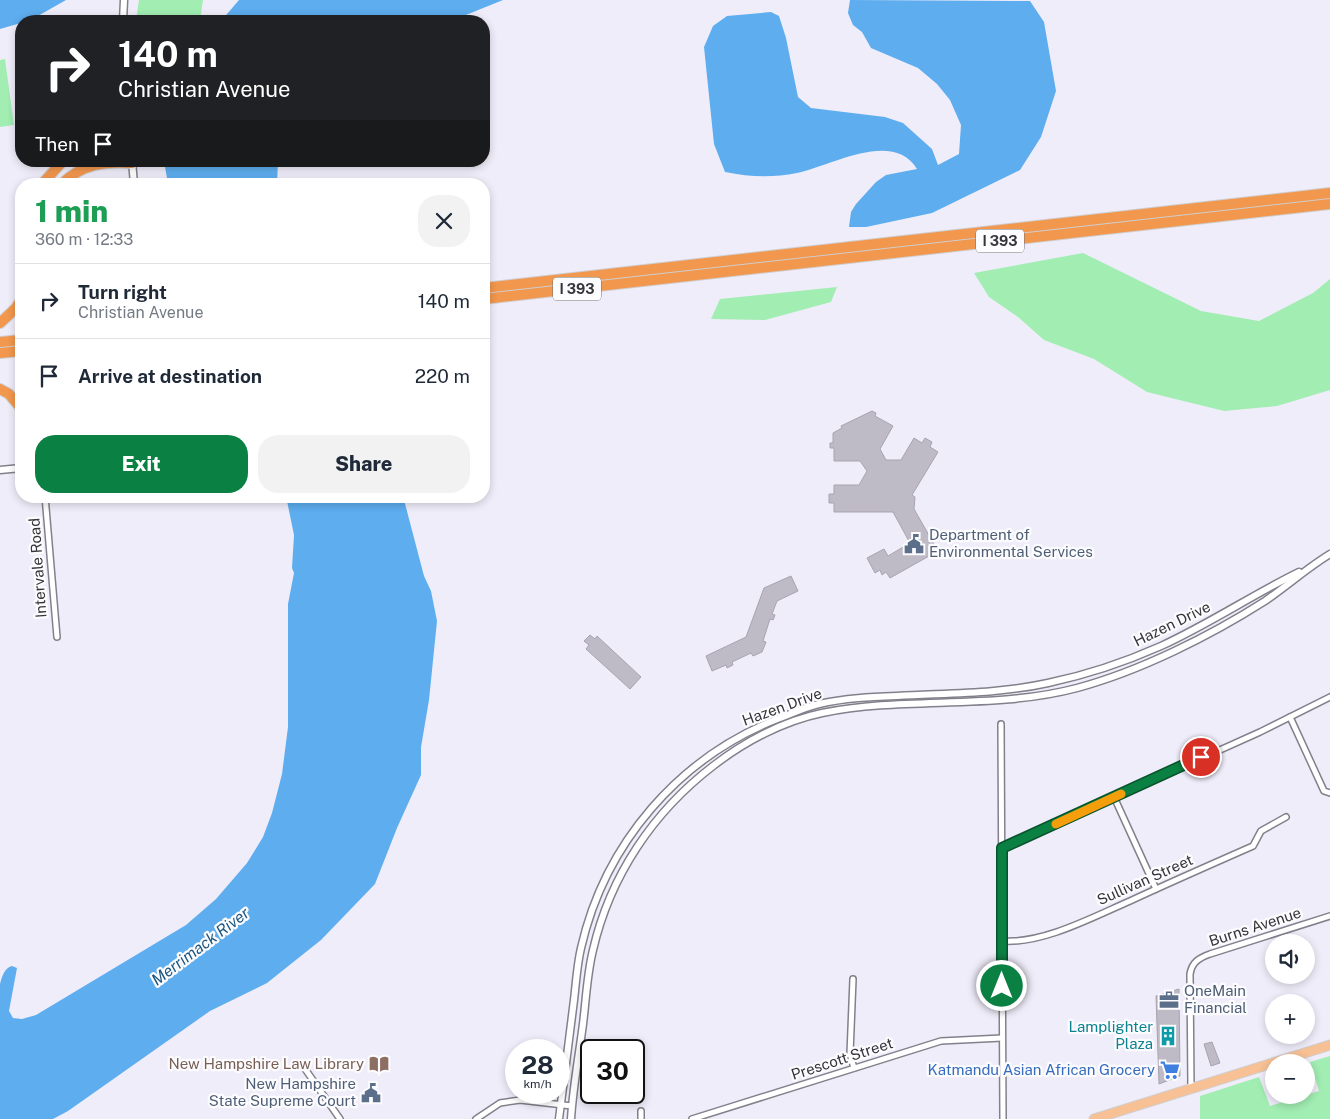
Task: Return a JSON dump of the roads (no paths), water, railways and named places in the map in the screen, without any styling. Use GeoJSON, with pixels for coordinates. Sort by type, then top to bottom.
{"type":"FeatureCollection","features":[{"type":"Feature","properties":{"kind":"highway"},"geometry":{"type":"LineString","coordinates":[[47,178],[58,167]]}},
{"type":"Feature","properties":{"kind":"highway"},"geometry":{"type":"LineString","coordinates":[[69,178],[76,172],[88,167]]}},
{"type":"Feature","properties":{"kind":"highway","name":"I 393"},"geometry":{"type":"LineString","coordinates":[[490,287],[1330,193]]}},
{"type":"Feature","properties":{"kind":"highway","name":"I 393"},"geometry":{"type":"LineString","coordinates":[[490,298],[1330,204]]}},
{"type":"Feature","properties":{"kind":"highway"},"geometry":{"type":"LineString","coordinates":[[0,323],[15,309]]}},
{"type":"Feature","properties":{"kind":"highway"},"geometry":{"type":"LineString","coordinates":[[0,342],[15,341]]}},
{"type":"Feature","properties":{"kind":"highway"},"geometry":{"type":"LineString","coordinates":[[0,353],[15,352]]}},
{"type":"Feature","properties":{"kind":"highway"},"geometry":{"type":"LineString","coordinates":[[0,389],[9,394],[15,401]]}},
{"type":"Feature","properties":{"kind":"main road"},"geometry":{"type":"LineString","coordinates":[[1094,1119],[1330,1045]]}},
{"type":"Feature","properties":{"kind":"street"},"geometry":{"type":"LineString","coordinates":[[123,15],[124,0]]}},
{"type":"Feature","properties":{"kind":"street"},"geometry":{"type":"LineString","coordinates":[[0,470],[15,469]]}},
{"type":"Feature","properties":{"kind":"street","name":"Intervale Road"},"geometry":{"type":"LineString","coordinates":[[46,503],[57,637]]}},
{"type":"Feature","properties":{"kind":"street","name":"Hazen Drive"},"geometry":{"type":"LineString","coordinates":[[571,1119],[592,952],[609,901],[620,876],[639,842],[658,817],[696,779],[720,760],[757,737],[782,726],[821,713],[872,707],[1040,694],[1075,688],[1099,680],[1157,659],[1226,624],[1266,600],[1330,554]]}},
{"type":"Feature","properties":{"kind":"street","name":"Hazen Drive"},"geometry":{"type":"LineString","coordinates":[[559,1119],[581,948],[594,907],[607,875],[641,819],[678,780],[721,747],[755,728],[819,704],[856,698],[1012,689],[1048,683],[1095,671],[1160,646],[1219,616],[1260,591],[1311,566]]}},
{"type":"Feature","properties":{"kind":"street"},"geometry":{"type":"LineString","coordinates":[[1002,848],[1330,698]]}},
{"type":"Feature","properties":{"kind":"street"},"geometry":{"type":"LineString","coordinates":[[1290,717],[1324,791],[1330,793]]}},
{"type":"Feature","properties":{"kind":"street"},"geometry":{"type":"LineString","coordinates":[[1001,724],[1003,1119]]}},
{"type":"Feature","properties":{"kind":"street"},"geometry":{"type":"LineString","coordinates":[[1114,797],[1156,889]]}},
{"type":"Feature","properties":{"kind":"street","name":"Sullivan Street"},"geometry":{"type":"LineString","coordinates":[[1002,941],[1012,942],[1065,928],[1156,889],[1253,846],[1261,831],[1286,818]]}},
{"type":"Feature","properties":{"kind":"street","name":"Burns Avenue"},"geometry":{"type":"LineString","coordinates":[[1191,1088],[1190,974],[1192,964],[1196,960],[1210,954],[1330,916]]}},
{"type":"Feature","properties":{"kind":"street"},"geometry":{"type":"LineString","coordinates":[[853,979],[850,1054],[854,1068]]}},
{"type":"Feature","properties":{"kind":"street","name":"Prescott Street"},"geometry":{"type":"LineString","coordinates":[[692,1119],[941,1041],[1002,1038]]}},
{"type":"Feature","properties":{"kind":"street"},"geometry":{"type":"LineString","coordinates":[[303,1066],[340,1119]]}},
{"type":"Feature","properties":{"kind":"street"},"geometry":{"type":"LineString","coordinates":[[476,1119],[500,1103],[520,1100],[572,1106]]}},
{"type":"Feature","properties":{"kind":"street"},"geometry":{"type":"LineString","coordinates":[[641,1111],[641,1119]]}},
{"type":"Feature","properties":{"kind":"water"},"geometry":{"type":"Polygon","coordinates":[[[0,0],[66,0],[40,15],[15,15],[15,25],[0,29],[0,0]]]}},
{"type":"Feature","properties":{"kind":"water"},"geometry":{"type":"Polygon","coordinates":[[[239,0],[503,0],[466,15],[226,15],[239,0]]]}},
{"type":"Feature","properties":{"kind":"water"},"geometry":{"type":"Polygon","coordinates":[[[850,0],[1030,1],[1044,22],[1056,91],[1041,137],[1020,170],[932,213],[866,227],[849,227],[851,212],[876,182],[886,175],[917,169],[906,157],[893,152],[861,153],[797,173],[779,176],[743,175],[725,172],[714,144],[704,47],[713,26],[727,16],[771,12],[779,16],[786,38],[798,97],[811,108],[885,117],[903,123],[932,149],[938,165],[959,154],[961,125],[950,100],[937,84],[918,68],[871,48],[862,32],[853,25],[848,13],[850,0]]]}},
{"type":"Feature","properties":{"kind":"water"},"geometry":{"type":"Polygon","coordinates":[[[165,167],[278,167],[277,178],[167,178],[165,167]]]}},
{"type":"Feature","properties":{"kind":"water","name":"Merrimack River"},"geometry":{"type":"Polygon","coordinates":[[[287,503],[405,503],[424,576],[431,591],[437,621],[429,700],[421,747],[421,775],[397,828],[375,884],[321,940],[267,983],[210,1011],[68,1111],[53,1119],[0,1119],[0,984],[7,969],[12,966],[17,968],[9,1011],[13,1018],[22,1019],[36,1015],[186,925],[216,899],[247,863],[263,837],[272,813],[282,774],[288,727],[288,604],[294,573],[292,568],[294,535],[287,503]]]}},
{"type":"Feature","properties":{"kind":"place","name":"Department of Environmental Services"},"geometry":{"type":"Point","coordinates":[914,544]}},
{"type":"Feature","properties":{"kind":"place","name":"OneMain Financial"},"geometry":{"type":"Point","coordinates":[1169,1000]}},
{"type":"Feature","properties":{"kind":"place","name":"Lamplighter Plaza"},"geometry":{"type":"Point","coordinates":[1168,1036]}},
{"type":"Feature","properties":{"kind":"place","name":"New Hampshire Law Library"},"geometry":{"type":"Point","coordinates":[379,1064]}},
{"type":"Feature","properties":{"kind":"place","name":"Katmandu Asian African Grocery"},"geometry":{"type":"Point","coordinates":[1170,1070]}},
{"type":"Feature","properties":{"kind":"place","name":"New Hampshire State Supreme Court"},"geometry":{"type":"Point","coordinates":[371,1093]}}]}
